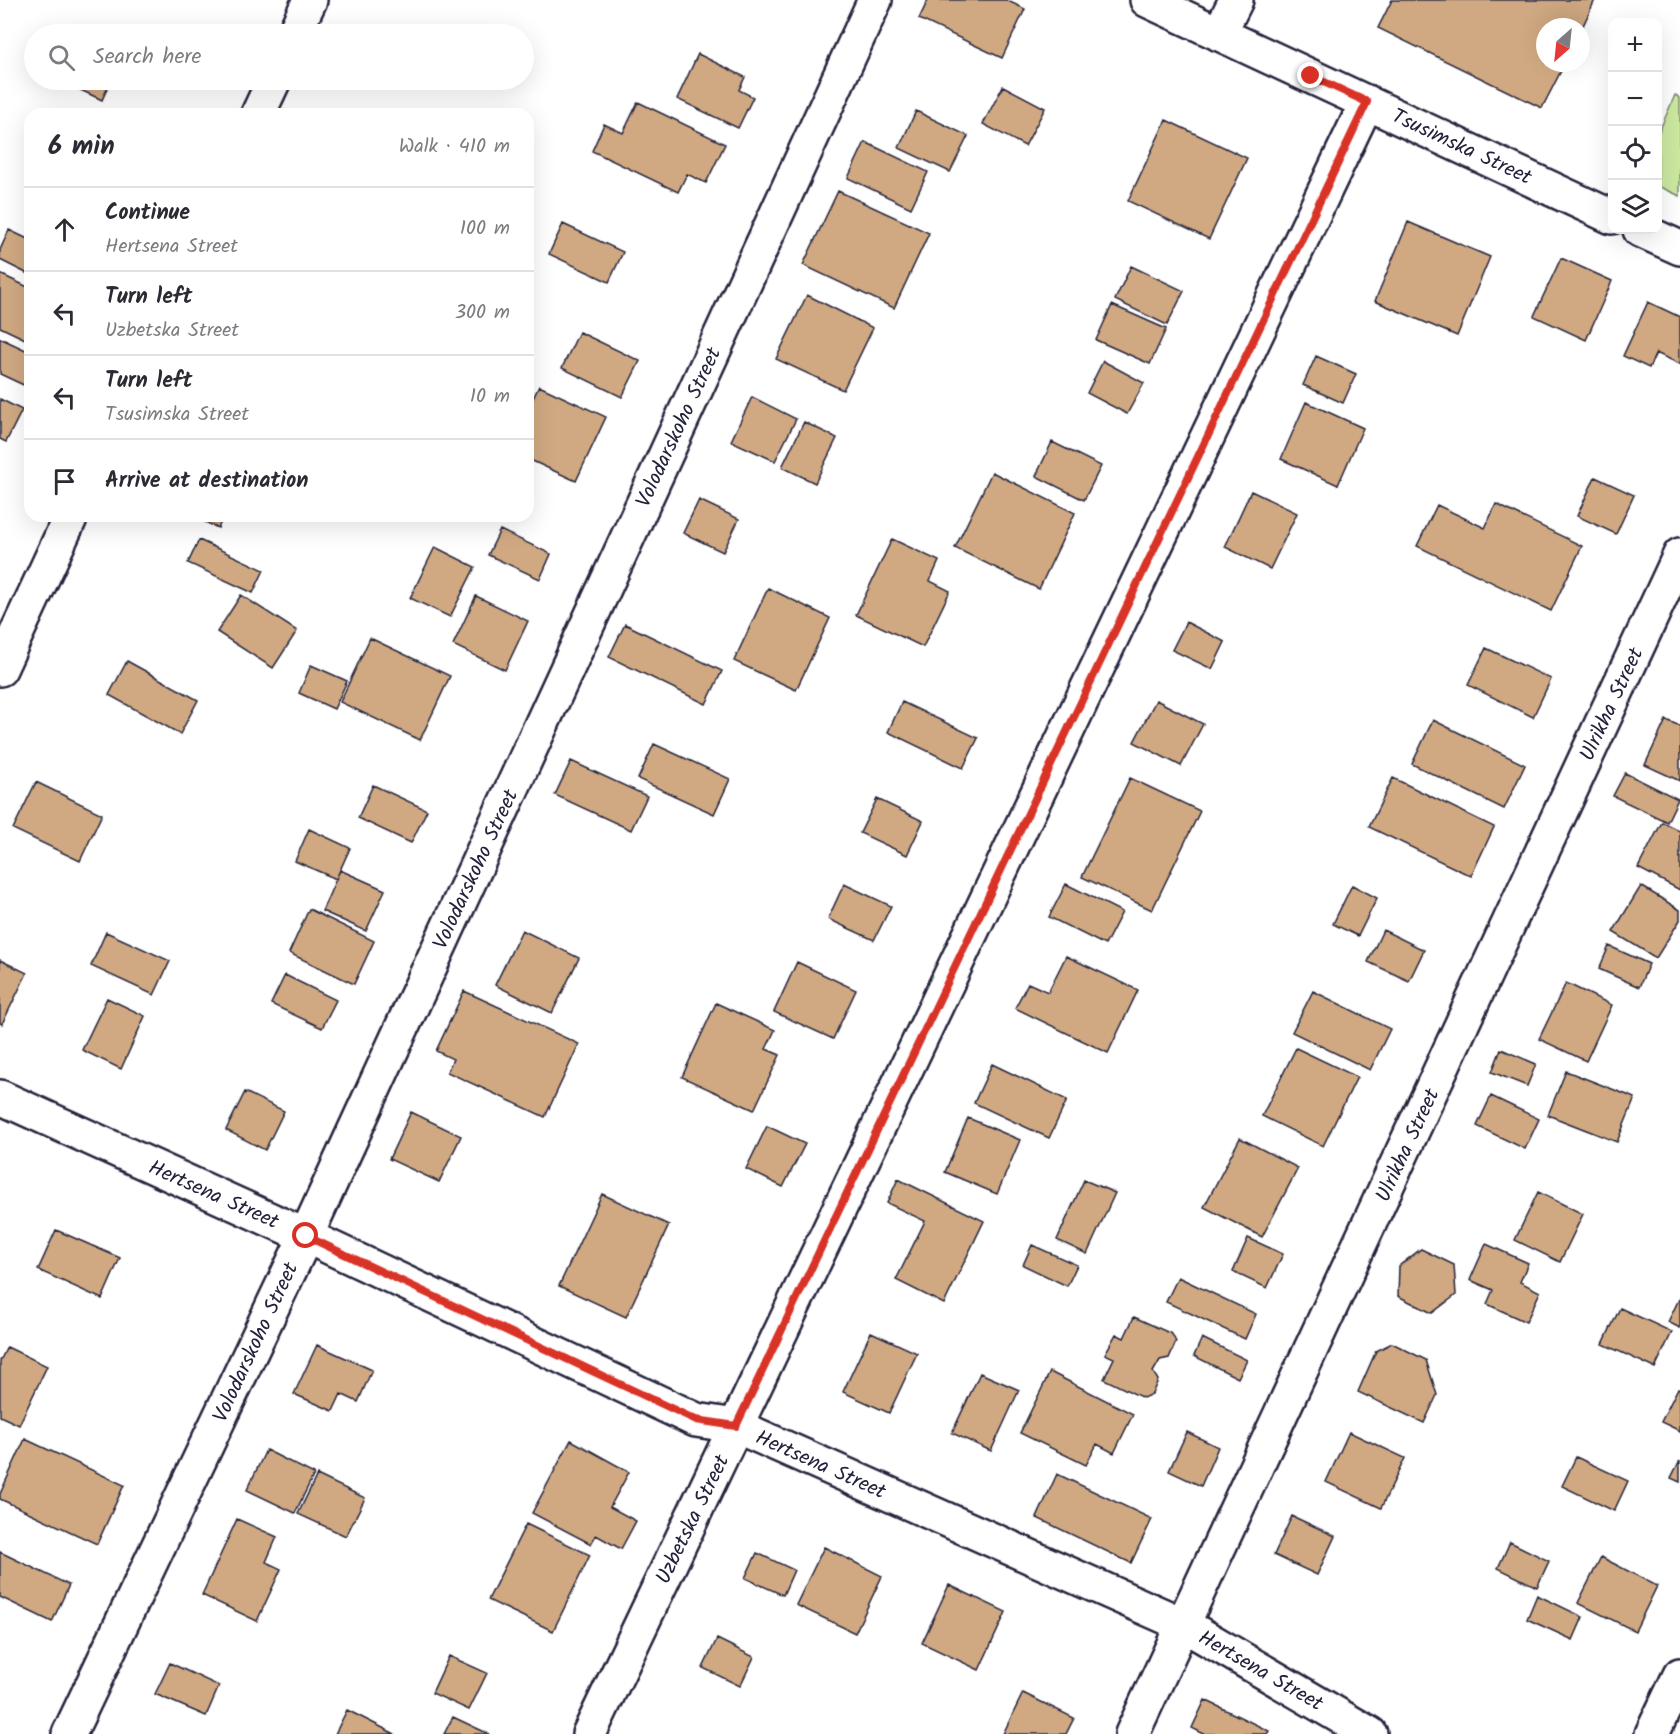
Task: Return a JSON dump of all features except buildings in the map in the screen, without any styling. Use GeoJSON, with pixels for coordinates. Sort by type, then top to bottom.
{"type":"FeatureCollection","features":[{"type":"Feature","properties":{"kind":"street"},"geometry":{"type":"LineString","coordinates":[[299,24],[310,0]]}},
{"type":"Feature","properties":{"kind":"street","name":"Volodarskoho Street"},"geometry":{"type":"LineString","coordinates":[[69,1734],[306,1236],[875,0]]}},
{"type":"Feature","properties":{"kind":"street","name":"Tsusimska Street"},"geometry":{"type":"LineString","coordinates":[[1148,0],[1608,215]]}},
{"type":"Feature","properties":{"kind":"street"},"geometry":{"type":"LineString","coordinates":[[1219,34],[1236,0]]}},
{"type":"Feature","properties":{"kind":"street"},"geometry":{"type":"LineString","coordinates":[[261,108],[269,90]]}},
{"type":"Feature","properties":{"kind":"street","name":"Uzbetska Street"},"geometry":{"type":"LineString","coordinates":[[589,1734],[1367,102]]}},
{"type":"Feature","properties":{"kind":"street"},"geometry":{"type":"LineString","coordinates":[[1649,234],[1680,248]]}},
{"type":"Feature","properties":{"kind":"street"},"geometry":{"type":"LineString","coordinates":[[0,669],[68,522]]}},
{"type":"Feature","properties":{"kind":"street","name":"Ulrikha Street"},"geometry":{"type":"LineString","coordinates":[[1132,1734],[1680,555]]}},
{"type":"Feature","properties":{"kind":"street","name":"Hertsena Street"},"geometry":{"type":"LineString","coordinates":[[0,1097],[306,1236],[696,1420],[736,1426],[1184,1625],[1370,1734]]}},
{"type":"Feature","properties":{"kind":"street"},"geometry":{"type":"LineString","coordinates":[[1652,1734],[1680,1675]]}},
{"type":"Feature","properties":{"kind":"green space"},"geometry":{"type":"Polygon","coordinates":[[[1675,95],[1680,98],[1680,196],[1662,188],[1662,125],[1675,95]]]}},
{"type":"Feature","properties":{"kind":"route"},"geometry":{"type":"LineString","coordinates":[[306,1236],[696,1420],[736,1426],[1367,102],[1311,76]]}}]}
